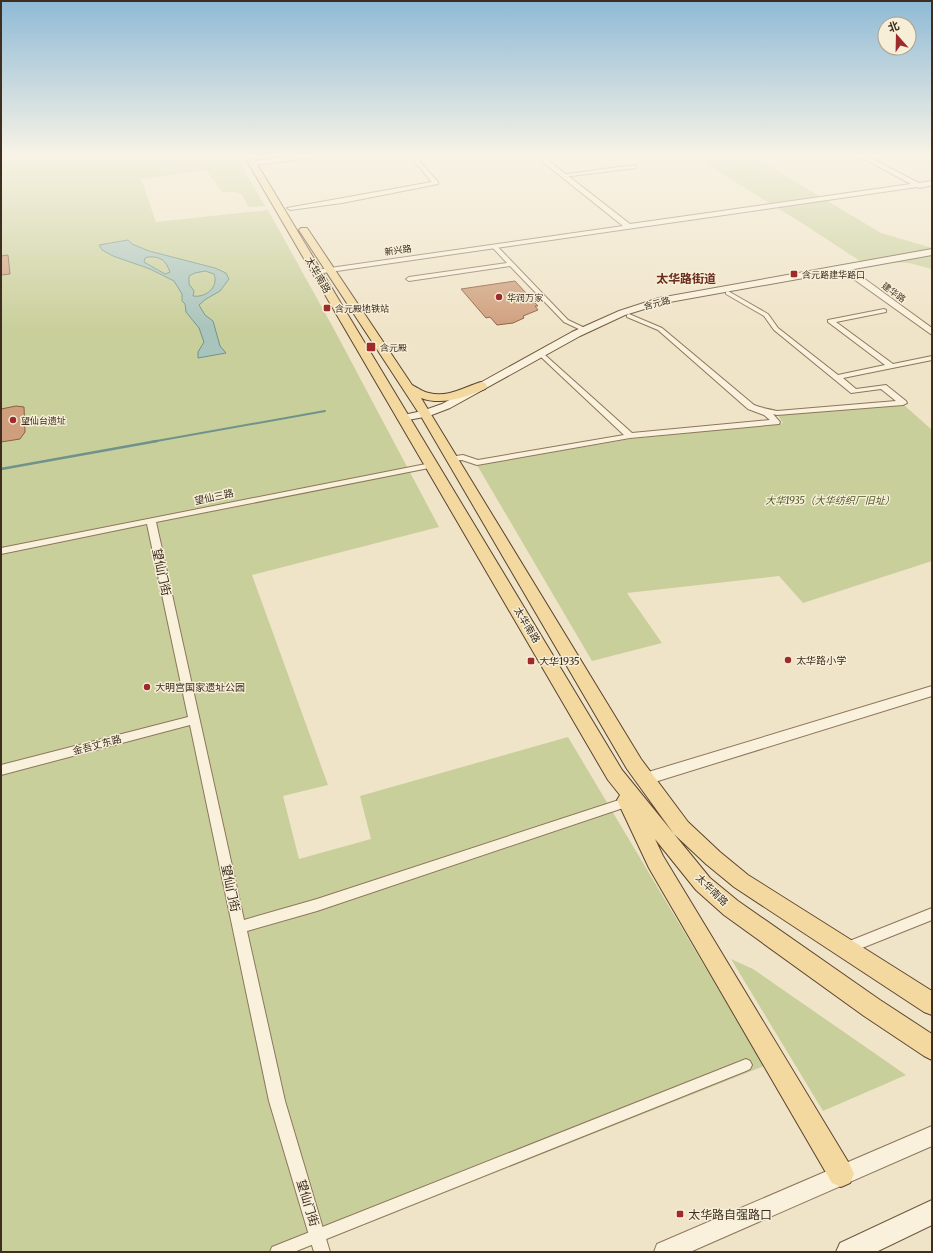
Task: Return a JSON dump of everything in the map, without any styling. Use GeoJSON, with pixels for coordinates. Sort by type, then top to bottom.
{"type":"FeatureCollection","features":[{"type":"Feature","properties":{"kind":"main road","name":"太华南路"},"geometry":{"type":"LineString","coordinates":[[288,212],[323,271],[426,416],[634,764],[681,828],[713,858],[741,881],[932,1004]]}},
{"type":"Feature","properties":{"kind":"main road","name":"太华南路"},"geometry":{"type":"LineString","coordinates":[[292,212],[405,420],[615,775],[703,884],[731,908],[872,1008],[932,1048]]}},
{"type":"Feature","properties":{"kind":"main road","name":"含元路"},"geometry":{"type":"LineString","coordinates":[[405,420],[426,416],[452,408],[543,356],[628,316],[667,304],[932,252]]}},
{"type":"Feature","properties":{"kind":"main road","name":"含元路"},"geometry":{"type":"LineString","coordinates":[[426,416],[585,330],[622,313],[662,300],[932,256]]}},
{"type":"Feature","properties":{"kind":"main road"},"geometry":{"type":"LineString","coordinates":[[406,386],[421,396],[440,399],[457,395],[481,386]]}},
{"type":"Feature","properties":{"kind":"main road"},"geometry":{"type":"LineString","coordinates":[[615,775],[656,862],[841,1174]]}},
{"type":"Feature","properties":{"kind":"main road"},"geometry":{"type":"LineString","coordinates":[[849,1252],[932,1212]]}},
{"type":"Feature","properties":{"kind":"street"},"geometry":{"type":"LineString","coordinates":[[611,212],[629,227]]}},
{"type":"Feature","properties":{"kind":"street","name":"新兴路"},"geometry":{"type":"LineString","coordinates":[[323,271],[730,212]]}},
{"type":"Feature","properties":{"kind":"street"},"geometry":{"type":"LineString","coordinates":[[494,246],[566,321],[585,330]]}},
{"type":"Feature","properties":{"kind":"street"},"geometry":{"type":"LineString","coordinates":[[409,279],[510,264]]}},
{"type":"Feature","properties":{"kind":"street","name":"建华路"},"geometry":{"type":"LineString","coordinates":[[846,269],[932,332]]}},
{"type":"Feature","properties":{"kind":"street"},"geometry":{"type":"LineString","coordinates":[[728,293],[766,316],[776,329],[854,391],[883,387],[903,403],[777,413],[751,407]]}},
{"type":"Feature","properties":{"kind":"street"},"geometry":{"type":"LineString","coordinates":[[884,311],[830,321],[891,366]]}},
{"type":"Feature","properties":{"kind":"street"},"geometry":{"type":"LineString","coordinates":[[452,459],[463,457],[477,463],[630,436],[776,422],[767,413],[751,407],[660,329],[628,316]]}},
{"type":"Feature","properties":{"kind":"street"},"geometry":{"type":"LineString","coordinates":[[543,356],[630,436]]}},
{"type":"Feature","properties":{"kind":"street"},"geometry":{"type":"LineString","coordinates":[[838,377],[932,358]]}},
{"type":"Feature","properties":{"kind":"street","name":"望仙三路"},"geometry":{"type":"LineString","coordinates":[[1,551],[431,465]]}},
{"type":"Feature","properties":{"kind":"street","name":"望仙门街"},"geometry":{"type":"LineString","coordinates":[[151,522],[277,1101],[322,1252]]}},
{"type":"Feature","properties":{"kind":"street"},"geometry":{"type":"LineString","coordinates":[[645,779],[932,691]]}},
{"type":"Feature","properties":{"kind":"street","name":"金吾丈东路"},"geometry":{"type":"LineString","coordinates":[[1,770],[193,720]]}},
{"type":"Feature","properties":{"kind":"street"},"geometry":{"type":"LineString","coordinates":[[239,927],[317,905],[628,802]]}},
{"type":"Feature","properties":{"kind":"street"},"geometry":{"type":"LineString","coordinates":[[847,948],[932,914]]}},
{"type":"Feature","properties":{"kind":"street"},"geometry":{"type":"LineString","coordinates":[[277,1252],[746,1065]]}},
{"type":"Feature","properties":{"kind":"street"},"geometry":{"type":"LineString","coordinates":[[665,1252],[841,1174],[932,1136]]}},
{"type":"Feature","properties":{"kind":"green space","name":"大明宫国家遗址公园"},"geometry":{"type":"Polygon","coordinates":[[[1,212],[153,212],[156,222],[245,212],[269,212],[335,331],[439,527],[252,575],[328,785],[283,796],[299,859],[371,839],[360,796],[568,737],[764,1066],[296,1252],[1,1252],[1,212]]]}},
{"type":"Feature","properties":{"kind":"green space"},"geometry":{"type":"Polygon","coordinates":[[[785,212],[847,212],[881,233],[932,248],[932,269],[909,263],[860,261],[785,212]]]}},
{"type":"Feature","properties":{"kind":"green space","name":"大华1935（大华纺织厂旧址）"},"geometry":{"type":"Polygon","coordinates":[[[893,404],[904,405],[932,430],[932,561],[803,603],[779,576],[627,593],[662,643],[592,661],[477,465],[630,439],[783,423],[777,414],[893,404]]]}},
{"type":"Feature","properties":{"kind":"green space"},"geometry":{"type":"Polygon","coordinates":[[[731,959],[753,969],[906,1075],[823,1111],[731,959]]]}},
{"type":"Feature","properties":{"kind":"water"},"geometry":{"type":"Polygon","coordinates":[[[128,240],[132,244],[149,251],[215,268],[226,273],[229,279],[220,291],[199,305],[205,315],[213,321],[220,346],[226,353],[198,358],[198,352],[204,342],[199,328],[186,312],[185,304],[182,301],[182,294],[174,281],[150,269],[113,256],[102,250],[99,245],[128,240]],[[145,258],[144,262],[165,274],[170,272],[165,262],[160,258],[145,258]],[[205,271],[189,276],[189,284],[194,291],[193,296],[207,293],[215,283],[214,274],[205,271]]]}},
{"type":"Feature","properties":{"kind":"building"},"geometry":{"type":"Polygon","coordinates":[[[8,255],[10,274],[1,275],[1,256],[8,255]]]}},
{"type":"Feature","properties":{"kind":"building","name":"华润万家"},"geometry":{"type":"Polygon","coordinates":[[[515,281],[538,306],[535,306],[538,310],[523,316],[524,318],[513,323],[497,325],[490,317],[486,318],[461,289],[515,281]]]}},
{"type":"Feature","properties":{"kind":"building","name":"望仙台遗址"},"geometry":{"type":"Polygon","coordinates":[[[16,406],[24,407],[25,432],[20,439],[1,442],[1,409],[16,406]]]}},
{"type":"Feature","properties":{"kind":"waterway"},"geometry":{"type":"LineString","coordinates":[[151,442],[325,411]]}},
{"type":"Feature","properties":{"kind":"waterway"},"geometry":{"type":"LineString","coordinates":[[1,469],[157,441]]}},
{"type":"Feature","properties":{"kind":"place","name":"含元路建华路口"},"geometry":{"type":"Point","coordinates":[794,274]}},
{"type":"Feature","properties":{"kind":"place","name":"华润万家"},"geometry":{"type":"Point","coordinates":[499,297]}},
{"type":"Feature","properties":{"kind":"place","name":"含元殿地铁站"},"geometry":{"type":"Point","coordinates":[327,308]}},
{"type":"Feature","properties":{"kind":"place","name":"含元殿"},"geometry":{"type":"Point","coordinates":[371,347]}},
{"type":"Feature","properties":{"kind":"place","name":"望仙台遗址"},"geometry":{"type":"Point","coordinates":[13,420]}},
{"type":"Feature","properties":{"kind":"place","name":"太华路小学"},"geometry":{"type":"Point","coordinates":[788,660]}},
{"type":"Feature","properties":{"kind":"place","name":"大华1935"},"geometry":{"type":"Point","coordinates":[531,661]}},
{"type":"Feature","properties":{"kind":"place","name":"大明宫国家遗址公园"},"geometry":{"type":"Point","coordinates":[147,687]}},
{"type":"Feature","properties":{"kind":"place","name":"太华路自强路口"},"geometry":{"type":"Point","coordinates":[680,1214]}},
{"type":"Feature","properties":{"kind":"district","name":"太华路街道"},"geometry":{"type":"Point","coordinates":[686,278]}}]}
